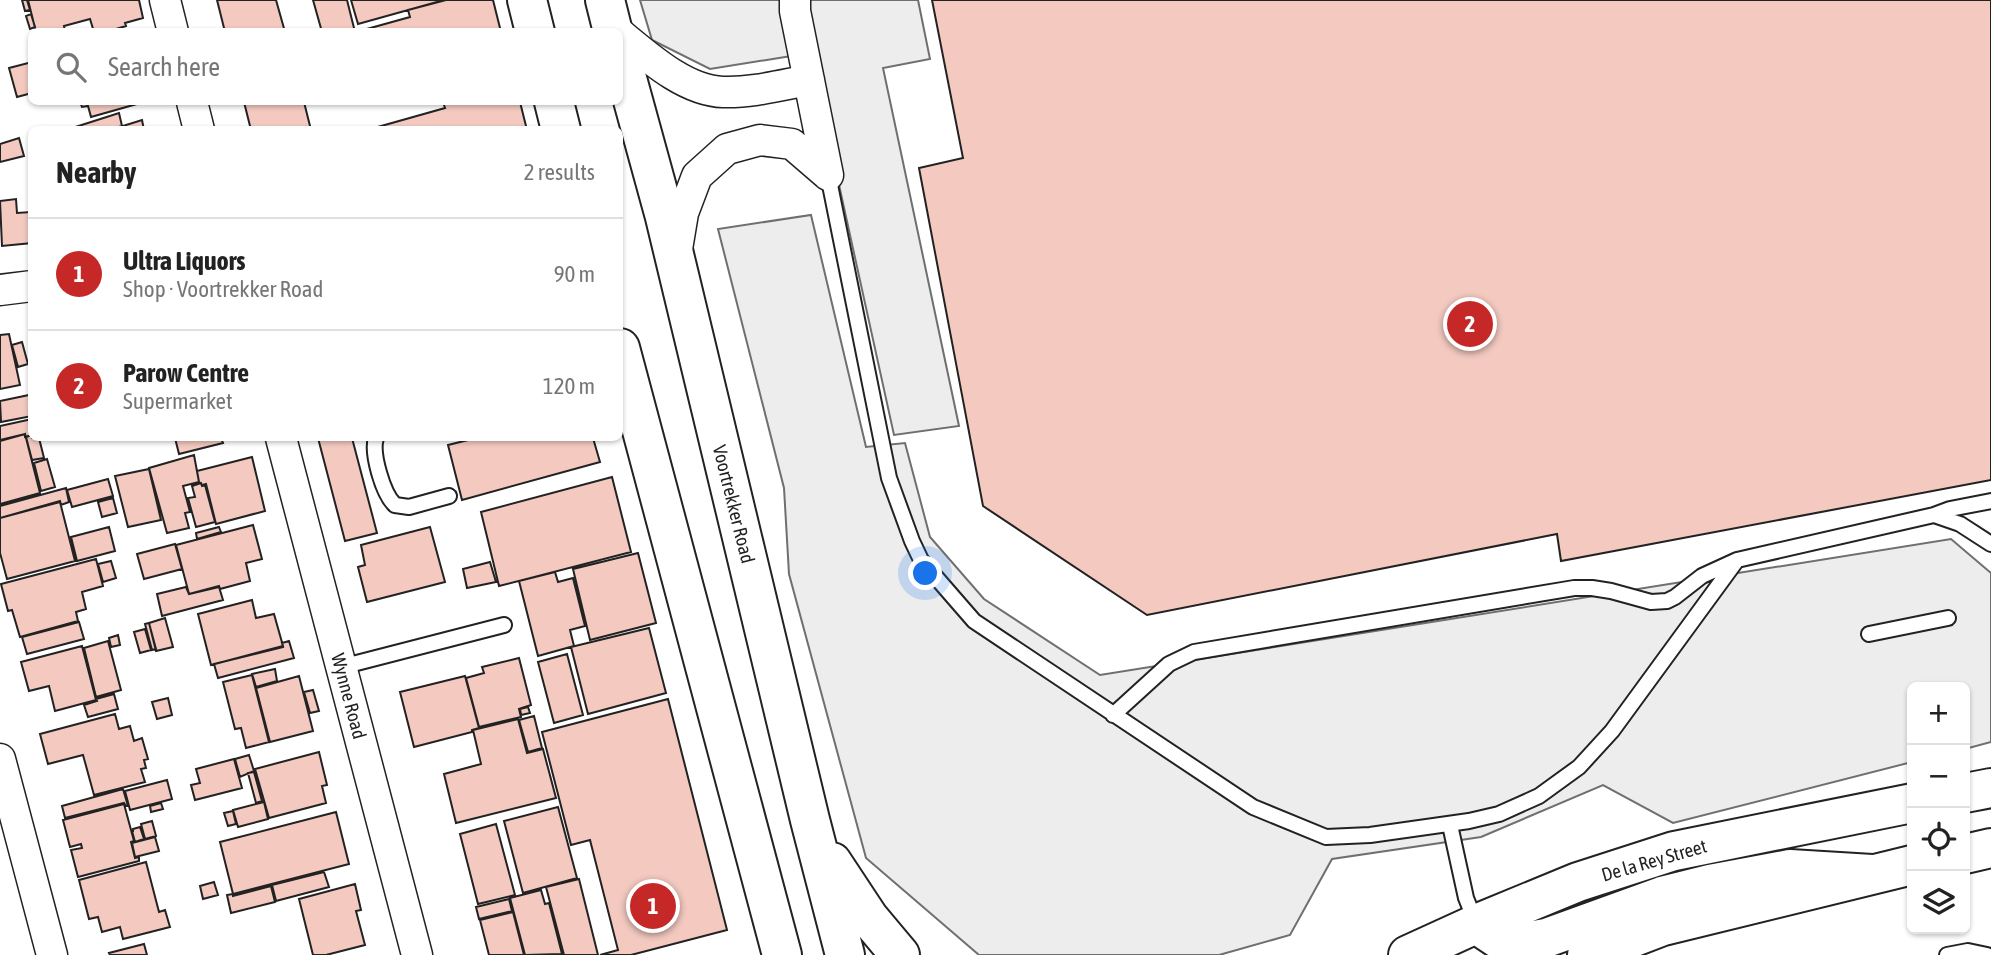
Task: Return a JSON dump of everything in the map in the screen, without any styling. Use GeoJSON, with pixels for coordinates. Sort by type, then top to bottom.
{"type":"FeatureCollection","features":[{"type":"Feature","properties":{"kind":"main road"},"geometry":{"type":"LineString","coordinates":[[527,0],[535,28]]}},
{"type":"Feature","properties":{"kind":"main road","name":"Voortrekker Road"},"geometry":{"type":"LineString","coordinates":[[623,64],[676,261],[845,955]]}},
{"type":"Feature","properties":{"kind":"main road"},"geometry":{"type":"LineString","coordinates":[[555,105],[560,126]]}},
{"type":"Feature","properties":{"kind":"main road"},"geometry":{"type":"LineString","coordinates":[[623,359],[782,955]]}},
{"type":"Feature","properties":{"kind":"main road"},"geometry":{"type":"LineString","coordinates":[[1970,792],[1991,788]]}},
{"type":"Feature","properties":{"kind":"main road","name":"De la Rey Street"},"geometry":{"type":"LineString","coordinates":[[1408,955],[1578,882],[1674,851],[1907,804]]}},
{"type":"Feature","properties":{"kind":"main road"},"geometry":{"type":"LineString","coordinates":[[810,820],[858,902],[900,955]]}},
{"type":"Feature","properties":{"kind":"main road"},"geometry":{"type":"LineString","coordinates":[[1970,853],[1991,848]]}},
{"type":"Feature","properties":{"kind":"main road"},"geometry":{"type":"LineString","coordinates":[[1587,955],[1663,926],[1907,866]]}},
{"type":"Feature","properties":{"kind":"main road"},"geometry":{"type":"LineString","coordinates":[[1476,924],[1497,938],[1525,942],[1546,938],[1662,896],[1710,884],[1790,869],[1872,874]]}},
{"type":"Feature","properties":{"kind":"street"},"geometry":{"type":"LineString","coordinates":[[165,0],[172,28]]}},
{"type":"Feature","properties":{"kind":"street"},"geometry":{"type":"LineString","coordinates":[[795,0],[828,175]]}},
{"type":"Feature","properties":{"kind":"street"},"geometry":{"type":"LineString","coordinates":[[754,90],[780,66],[800,32]]}},
{"type":"Feature","properties":{"kind":"street"},"geometry":{"type":"LineString","coordinates":[[623,37],[685,82],[720,92],[754,90],[809,80]]}},
{"type":"Feature","properties":{"kind":"street"},"geometry":{"type":"LineString","coordinates":[[193,105],[198,126]]}},
{"type":"Feature","properties":{"kind":"street"},"geometry":{"type":"LineString","coordinates":[[676,261],[683,213],[697,176],[727,149],[760,140],[792,144],[828,175]]}},
{"type":"Feature","properties":{"kind":"street"},"geometry":{"type":"LineString","coordinates":[[0,290],[28,286]]}},
{"type":"Feature","properties":{"kind":"street","name":"Wynne Road"},"geometry":{"type":"LineString","coordinates":[[282,441],[417,955]]}},
{"type":"Feature","properties":{"kind":"street"},"geometry":{"type":"LineString","coordinates":[[0,759],[52,955]]}},
{"type":"Feature","properties":{"kind":"lane"},"geometry":{"type":"LineString","coordinates":[[828,175],[889,478],[921,560],[974,621],[1253,807],[1326,837],[1370,835],[1450,825],[1499,814],[1539,796],[1579,767],[1612,731],[1737,560]]}},
{"type":"Feature","properties":{"kind":"lane"},"geometry":{"type":"LineString","coordinates":[[376,441],[374,451],[386,493],[395,505],[410,507],[449,496]]}},
{"type":"Feature","properties":{"kind":"lane"},"geometry":{"type":"LineString","coordinates":[[1113,715],[1169,664],[1194,652],[1574,588],[1611,591],[1651,602],[1667,601],[1702,576],[1737,560],[1991,501]]}},
{"type":"Feature","properties":{"kind":"lane"},"geometry":{"type":"LineString","coordinates":[[1934,515],[1960,524],[1991,544]]}},
{"type":"Feature","properties":{"kind":"lane"},"geometry":{"type":"LineString","coordinates":[[1869,634],[1948,618]]}},
{"type":"Feature","properties":{"kind":"lane"},"geometry":{"type":"LineString","coordinates":[[341,667],[504,625]]}},
{"type":"Feature","properties":{"kind":"lane"},"geometry":{"type":"LineString","coordinates":[[1450,825],[1466,898],[1476,924]]}},
{"type":"Feature","properties":{"kind":"lane"},"geometry":{"type":"LineString","coordinates":[[1947,955],[1968,951],[1987,955]]}},
{"type":"Feature","properties":{"kind":"shaded area"},"geometry":{"type":"Polygon","coordinates":[[[640,0],[918,0],[930,59],[883,68],[959,426],[894,435],[810,53],[710,69],[652,40],[640,0]]]}},
{"type":"Feature","properties":{"kind":"shaded area"},"geometry":{"type":"Polygon","coordinates":[[[811,215],[866,447],[905,443],[930,537],[984,599],[1100,675],[1951,539],[1991,573],[1991,742],[1970,748],[1970,682],[1907,682],[1907,763],[1673,823],[1603,785],[1481,837],[1332,859],[1290,935],[1219,955],[979,955],[866,858],[789,574],[784,488],[718,229],[811,215]]]}},
{"type":"Feature","properties":{"kind":"building"},"geometry":{"type":"Polygon","coordinates":[[[22,0],[27,0],[30,10],[25,11],[22,0]]]}},
{"type":"Feature","properties":{"kind":"building"},"geometry":{"type":"Polygon","coordinates":[[[28,0],[139,0],[143,18],[125,23],[126,26],[119,28],[93,28],[90,19],[64,28],[35,28],[28,0]]]}},
{"type":"Feature","properties":{"kind":"building"},"geometry":{"type":"Polygon","coordinates":[[[217,0],[276,0],[284,28],[224,28],[217,0]]]}},
{"type":"Feature","properties":{"kind":"building"},"geometry":{"type":"Polygon","coordinates":[[[313,0],[347,0],[354,28],[321,28],[313,0]]]}},
{"type":"Feature","properties":{"kind":"building"},"geometry":{"type":"Polygon","coordinates":[[[351,0],[444,0],[358,24],[351,0]]]}},
{"type":"Feature","properties":{"kind":"building"},"geometry":{"type":"Polygon","coordinates":[[[446,0],[493,0],[500,28],[370,28],[410,17],[408,10],[446,0]]]}},
{"type":"Feature","properties":{"kind":"building"},"geometry":{"type":"Polygon","coordinates":[[[932,0],[1991,0],[1991,480],[1561,561],[1557,534],[1147,615],[983,506],[919,168],[963,158],[932,0]]]}},
{"type":"Feature","properties":{"kind":"building"},"geometry":{"type":"Polygon","coordinates":[[[31,14],[35,27],[30,28],[26,16],[31,14]]]}},
{"type":"Feature","properties":{"kind":"building"},"geometry":{"type":"Polygon","coordinates":[[[28,63],[28,94],[17,97],[9,68],[28,63]]]}},
{"type":"Feature","properties":{"kind":"building"},"geometry":{"type":"Polygon","coordinates":[[[81,105],[133,105],[91,117],[88,106],[81,105]]]}},
{"type":"Feature","properties":{"kind":"building"},"geometry":{"type":"Polygon","coordinates":[[[245,105],[305,105],[310,126],[250,126],[245,105]]]}},
{"type":"Feature","properties":{"kind":"building"},"geometry":{"type":"Polygon","coordinates":[[[444,105],[521,105],[526,126],[381,126],[445,108],[444,105]]]}},
{"type":"Feature","properties":{"kind":"building"},"geometry":{"type":"Polygon","coordinates":[[[119,113],[122,126],[78,126],[119,113]]]}},
{"type":"Feature","properties":{"kind":"building"},"geometry":{"type":"Polygon","coordinates":[[[142,120],[143,126],[123,126],[142,120]]]}},
{"type":"Feature","properties":{"kind":"building"},"geometry":{"type":"Polygon","coordinates":[[[19,138],[24,156],[0,162],[0,144],[19,138]]]}},
{"type":"Feature","properties":{"kind":"building"},"geometry":{"type":"Polygon","coordinates":[[[16,199],[17,213],[28,212],[28,243],[2,246],[0,201],[16,199]]]}},
{"type":"Feature","properties":{"kind":"building"},"geometry":{"type":"Polygon","coordinates":[[[9,334],[20,385],[0,389],[0,335],[9,334]]]}},
{"type":"Feature","properties":{"kind":"building"},"geometry":{"type":"Polygon","coordinates":[[[22,342],[28,364],[18,367],[12,345],[22,342]]]}},
{"type":"Feature","properties":{"kind":"building"},"geometry":{"type":"Polygon","coordinates":[[[28,395],[28,417],[1,422],[0,401],[28,395]]]}},
{"type":"Feature","properties":{"kind":"building"},"geometry":{"type":"Polygon","coordinates":[[[28,420],[28,436],[25,437],[25,434],[0,440],[0,426],[28,420]]]}},
{"type":"Feature","properties":{"kind":"building"},"geometry":{"type":"Polygon","coordinates":[[[25,434],[40,493],[0,504],[0,441],[25,434]]]}},
{"type":"Feature","properties":{"kind":"building"},"geometry":{"type":"Polygon","coordinates":[[[26,437],[28,441],[40,441],[44,458],[32,460],[26,437]]]}},
{"type":"Feature","properties":{"kind":"building"},"geometry":{"type":"Polygon","coordinates":[[[176,441],[223,443],[179,454],[176,441]]]}},
{"type":"Feature","properties":{"kind":"building"},"geometry":{"type":"Polygon","coordinates":[[[319,441],[353,441],[377,533],[345,541],[319,441]]]}},
{"type":"Feature","properties":{"kind":"building"},"geometry":{"type":"Polygon","coordinates":[[[464,441],[594,441],[600,462],[462,500],[448,445],[464,441]]]}},
{"type":"Feature","properties":{"kind":"building"},"geometry":{"type":"Polygon","coordinates":[[[194,455],[199,482],[183,486],[190,512],[185,513],[189,528],[167,533],[149,468],[194,455]]]}},
{"type":"Feature","properties":{"kind":"building"},"geometry":{"type":"Polygon","coordinates":[[[252,457],[265,511],[216,524],[206,484],[199,482],[197,471],[252,457]]]}},
{"type":"Feature","properties":{"kind":"building"},"geometry":{"type":"Polygon","coordinates":[[[47,459],[55,487],[41,491],[34,463],[47,459]]]}},
{"type":"Feature","properties":{"kind":"building"},"geometry":{"type":"Polygon","coordinates":[[[149,469],[161,520],[128,527],[115,476],[149,469]]]}},
{"type":"Feature","properties":{"kind":"building"},"geometry":{"type":"Polygon","coordinates":[[[612,477],[631,552],[499,586],[481,512],[612,477]]]}},
{"type":"Feature","properties":{"kind":"building"},"geometry":{"type":"Polygon","coordinates":[[[108,479],[113,496],[72,507],[67,490],[108,479]]]}},
{"type":"Feature","properties":{"kind":"building"},"geometry":{"type":"Polygon","coordinates":[[[201,483],[202,486],[205,485],[215,522],[196,527],[188,498],[195,497],[192,486],[201,483]]]}},
{"type":"Feature","properties":{"kind":"building"},"geometry":{"type":"Polygon","coordinates":[[[66,488],[69,502],[61,505],[60,501],[0,518],[0,506],[66,488]]]}},
{"type":"Feature","properties":{"kind":"building"},"geometry":{"type":"Polygon","coordinates":[[[113,498],[117,513],[102,517],[98,502],[113,498]]]}},
{"type":"Feature","properties":{"kind":"building"},"geometry":{"type":"Polygon","coordinates":[[[60,502],[75,561],[7,579],[0,553],[0,518],[60,502]]]}},
{"type":"Feature","properties":{"kind":"building"},"geometry":{"type":"Polygon","coordinates":[[[253,525],[262,559],[246,563],[250,581],[189,594],[176,545],[253,525]]]}},
{"type":"Feature","properties":{"kind":"building"},"geometry":{"type":"Polygon","coordinates":[[[109,527],[115,551],[77,561],[71,537],[109,527]]]}},
{"type":"Feature","properties":{"kind":"building"},"geometry":{"type":"Polygon","coordinates":[[[219,527],[221,532],[197,539],[196,533],[219,527]]]}},
{"type":"Feature","properties":{"kind":"building"},"geometry":{"type":"Polygon","coordinates":[[[430,527],[445,582],[367,602],[358,567],[365,565],[361,545],[430,527]]]}},
{"type":"Feature","properties":{"kind":"building"},"geometry":{"type":"Polygon","coordinates":[[[175,544],[182,569],[144,579],[137,554],[175,544]]]}},
{"type":"Feature","properties":{"kind":"building"},"geometry":{"type":"Polygon","coordinates":[[[638,553],[656,623],[590,640],[573,569],[638,553]]]}},
{"type":"Feature","properties":{"kind":"building"},"geometry":{"type":"Polygon","coordinates":[[[96,559],[103,586],[82,592],[86,609],[76,612],[78,621],[20,637],[12,610],[8,611],[1,584],[96,559]]]}},
{"type":"Feature","properties":{"kind":"building"},"geometry":{"type":"Polygon","coordinates":[[[111,561],[116,578],[103,582],[98,564],[111,561]]]}},
{"type":"Feature","properties":{"kind":"building"},"geometry":{"type":"Polygon","coordinates":[[[490,562],[496,582],[467,588],[463,569],[490,562]]]}},
{"type":"Feature","properties":{"kind":"building"},"geometry":{"type":"Polygon","coordinates":[[[555,572],[558,582],[573,578],[585,626],[570,630],[574,646],[538,656],[519,581],[555,572]]]}},
{"type":"Feature","properties":{"kind":"building"},"geometry":{"type":"Polygon","coordinates":[[[186,587],[189,594],[219,587],[223,600],[162,616],[157,594],[186,587]]]}},
{"type":"Feature","properties":{"kind":"building"},"geometry":{"type":"Polygon","coordinates":[[[252,600],[256,618],[274,614],[283,646],[211,665],[198,614],[252,600]]]}},
{"type":"Feature","properties":{"kind":"building"},"geometry":{"type":"Polygon","coordinates":[[[165,618],[173,647],[156,651],[149,623],[165,618]]]}},
{"type":"Feature","properties":{"kind":"building"},"geometry":{"type":"Polygon","coordinates":[[[79,622],[84,639],[27,654],[22,637],[79,622]]]}},
{"type":"Feature","properties":{"kind":"building"},"geometry":{"type":"Polygon","coordinates":[[[149,623],[156,649],[152,650],[145,624],[149,623]]]}},
{"type":"Feature","properties":{"kind":"building"},"geometry":{"type":"Polygon","coordinates":[[[649,628],[666,693],[588,714],[571,647],[649,628]]]}},
{"type":"Feature","properties":{"kind":"building"},"geometry":{"type":"Polygon","coordinates":[[[145,629],[151,650],[140,653],[134,632],[145,629]]]}},
{"type":"Feature","properties":{"kind":"building"},"geometry":{"type":"Polygon","coordinates":[[[118,635],[120,645],[111,647],[109,638],[118,635]]]}},
{"type":"Feature","properties":{"kind":"building"},"geometry":{"type":"Polygon","coordinates":[[[108,641],[121,690],[96,697],[84,648],[108,641]]]}},
{"type":"Feature","properties":{"kind":"building"},"geometry":{"type":"Polygon","coordinates":[[[289,641],[294,658],[218,678],[214,664],[283,647],[282,643],[289,641]]]}},
{"type":"Feature","properties":{"kind":"building"},"geometry":{"type":"Polygon","coordinates":[[[82,646],[96,700],[55,711],[49,686],[29,691],[21,662],[82,646]]]}},
{"type":"Feature","properties":{"kind":"building"},"geometry":{"type":"Polygon","coordinates":[[[567,654],[583,715],[554,723],[538,662],[567,654]]]}},
{"type":"Feature","properties":{"kind":"building"},"geometry":{"type":"Polygon","coordinates":[[[519,658],[531,705],[519,709],[521,717],[479,727],[466,678],[484,673],[482,667],[519,658]]]}},
{"type":"Feature","properties":{"kind":"building"},"geometry":{"type":"Polygon","coordinates":[[[275,669],[277,681],[256,687],[252,674],[275,669]]]}},
{"type":"Feature","properties":{"kind":"building"},"geometry":{"type":"Polygon","coordinates":[[[252,675],[269,742],[246,748],[241,728],[235,729],[223,682],[252,675]]]}},
{"type":"Feature","properties":{"kind":"building"},"geometry":{"type":"Polygon","coordinates":[[[299,676],[313,731],[270,742],[256,688],[299,676]]]}},
{"type":"Feature","properties":{"kind":"building"},"geometry":{"type":"Polygon","coordinates":[[[465,676],[479,728],[414,747],[400,692],[465,676]]]}},
{"type":"Feature","properties":{"kind":"building"},"geometry":{"type":"Polygon","coordinates":[[[313,690],[319,711],[310,713],[304,692],[313,690]]]}},
{"type":"Feature","properties":{"kind":"building"},"geometry":{"type":"Polygon","coordinates":[[[114,694],[118,709],[88,717],[84,705],[114,694]]]}},
{"type":"Feature","properties":{"kind":"building"},"geometry":{"type":"Polygon","coordinates":[[[168,698],[172,715],[157,719],[152,702],[168,698]]]}},
{"type":"Feature","properties":{"kind":"building"},"geometry":{"type":"Polygon","coordinates":[[[668,699],[727,930],[631,955],[600,955],[618,950],[590,840],[571,845],[542,732],[668,699]]]}},
{"type":"Feature","properties":{"kind":"building"},"geometry":{"type":"Polygon","coordinates":[[[528,707],[530,713],[521,715],[520,709],[528,707]]]}},
{"type":"Feature","properties":{"kind":"building"},"geometry":{"type":"Polygon","coordinates":[[[115,714],[119,729],[130,726],[134,741],[142,738],[148,759],[144,760],[146,768],[141,769],[145,782],[94,795],[83,755],[48,764],[40,734],[115,714]]]}},
{"type":"Feature","properties":{"kind":"building"},"geometry":{"type":"Polygon","coordinates":[[[534,716],[542,748],[528,752],[519,720],[534,716]]]}},
{"type":"Feature","properties":{"kind":"building"},"geometry":{"type":"Polygon","coordinates":[[[518,719],[527,753],[543,749],[556,798],[456,823],[444,774],[481,764],[473,730],[518,719]]]}},
{"type":"Feature","properties":{"kind":"building"},"geometry":{"type":"Polygon","coordinates":[[[319,752],[327,785],[322,786],[326,803],[269,818],[255,769],[319,752]]]}},
{"type":"Feature","properties":{"kind":"building"},"geometry":{"type":"Polygon","coordinates":[[[249,755],[254,771],[240,777],[235,759],[249,755]]]}},
{"type":"Feature","properties":{"kind":"building"},"geometry":{"type":"Polygon","coordinates":[[[234,759],[242,788],[195,800],[191,785],[200,783],[196,769],[234,759]]]}},
{"type":"Feature","properties":{"kind":"building"},"geometry":{"type":"Polygon","coordinates":[[[254,772],[262,801],[256,803],[248,773],[254,772]]]}},
{"type":"Feature","properties":{"kind":"building"},"geometry":{"type":"Polygon","coordinates":[[[167,780],[172,799],[130,810],[125,791],[167,780]]]}},
{"type":"Feature","properties":{"kind":"building"},"geometry":{"type":"Polygon","coordinates":[[[123,789],[128,806],[124,803],[65,818],[62,806],[123,789]]]}},
{"type":"Feature","properties":{"kind":"building"},"geometry":{"type":"Polygon","coordinates":[[[264,802],[268,819],[238,827],[233,810],[264,802]]]}},
{"type":"Feature","properties":{"kind":"building"},"geometry":{"type":"Polygon","coordinates":[[[161,803],[163,809],[151,812],[150,806],[161,803]]]}},
{"type":"Feature","properties":{"kind":"building"},"geometry":{"type":"Polygon","coordinates":[[[124,804],[134,841],[131,842],[135,858],[139,857],[139,861],[78,877],[71,850],[82,848],[81,844],[70,847],[63,820],[124,804]]]}},
{"type":"Feature","properties":{"kind":"building"},"geometry":{"type":"Polygon","coordinates":[[[558,807],[577,878],[523,893],[504,821],[558,807]]]}},
{"type":"Feature","properties":{"kind":"building"},"geometry":{"type":"Polygon","coordinates":[[[233,811],[236,824],[228,826],[224,813],[233,811]]]}},
{"type":"Feature","properties":{"kind":"building"},"geometry":{"type":"Polygon","coordinates":[[[336,812],[349,864],[233,894],[220,842],[336,812]]]}},
{"type":"Feature","properties":{"kind":"building"},"geometry":{"type":"Polygon","coordinates":[[[152,821],[156,836],[145,839],[141,824],[152,821]]]}},
{"type":"Feature","properties":{"kind":"building"},"geometry":{"type":"Polygon","coordinates":[[[496,824],[515,895],[478,904],[460,834],[496,824]]]}},
{"type":"Feature","properties":{"kind":"building"},"geometry":{"type":"Polygon","coordinates":[[[140,827],[144,839],[135,842],[132,831],[140,827]]]}},
{"type":"Feature","properties":{"kind":"building"},"geometry":{"type":"Polygon","coordinates":[[[155,837],[159,851],[135,857],[132,843],[155,837]]]}},
{"type":"Feature","properties":{"kind":"building"},"geometry":{"type":"Polygon","coordinates":[[[146,862],[159,912],[165,910],[170,927],[123,939],[120,927],[102,932],[98,917],[89,919],[79,880],[146,862]]]}},
{"type":"Feature","properties":{"kind":"building"},"geometry":{"type":"Polygon","coordinates":[[[324,872],[329,887],[276,901],[272,885],[324,872]]]}},
{"type":"Feature","properties":{"kind":"building"},"geometry":{"type":"Polygon","coordinates":[[[579,879],[598,955],[564,955],[546,887],[579,879]]]}},
{"type":"Feature","properties":{"kind":"building"},"geometry":{"type":"Polygon","coordinates":[[[214,882],[218,895],[203,899],[200,886],[214,882]]]}},
{"type":"Feature","properties":{"kind":"building"},"geometry":{"type":"Polygon","coordinates":[[[355,884],[361,910],[356,911],[365,945],[326,955],[313,955],[299,899],[355,884]]]}},
{"type":"Feature","properties":{"kind":"building"},"geometry":{"type":"Polygon","coordinates":[[[271,886],[275,902],[231,913],[227,895],[233,896],[271,886]]]}},
{"type":"Feature","properties":{"kind":"building"},"geometry":{"type":"Polygon","coordinates":[[[541,890],[545,904],[549,903],[562,954],[525,955],[510,898],[541,890]]]}},
{"type":"Feature","properties":{"kind":"building"},"geometry":{"type":"Polygon","coordinates":[[[509,899],[512,911],[479,919],[476,907],[509,899]]]}},
{"type":"Feature","properties":{"kind":"building"},"geometry":{"type":"Polygon","coordinates":[[[513,912],[524,955],[489,955],[480,920],[513,912]]]}},
{"type":"Feature","properties":{"kind":"building"},"geometry":{"type":"Polygon","coordinates":[[[144,944],[147,955],[109,953],[144,944]]]}},
{"type":"Feature","properties":{"kind":"place","name":"Parow Centre"},"geometry":{"type":"Point","coordinates":[1470,324]}},
{"type":"Feature","properties":{"kind":"place","name":"Ultra Liquors"},"geometry":{"type":"Point","coordinates":[653,906]}}]}
